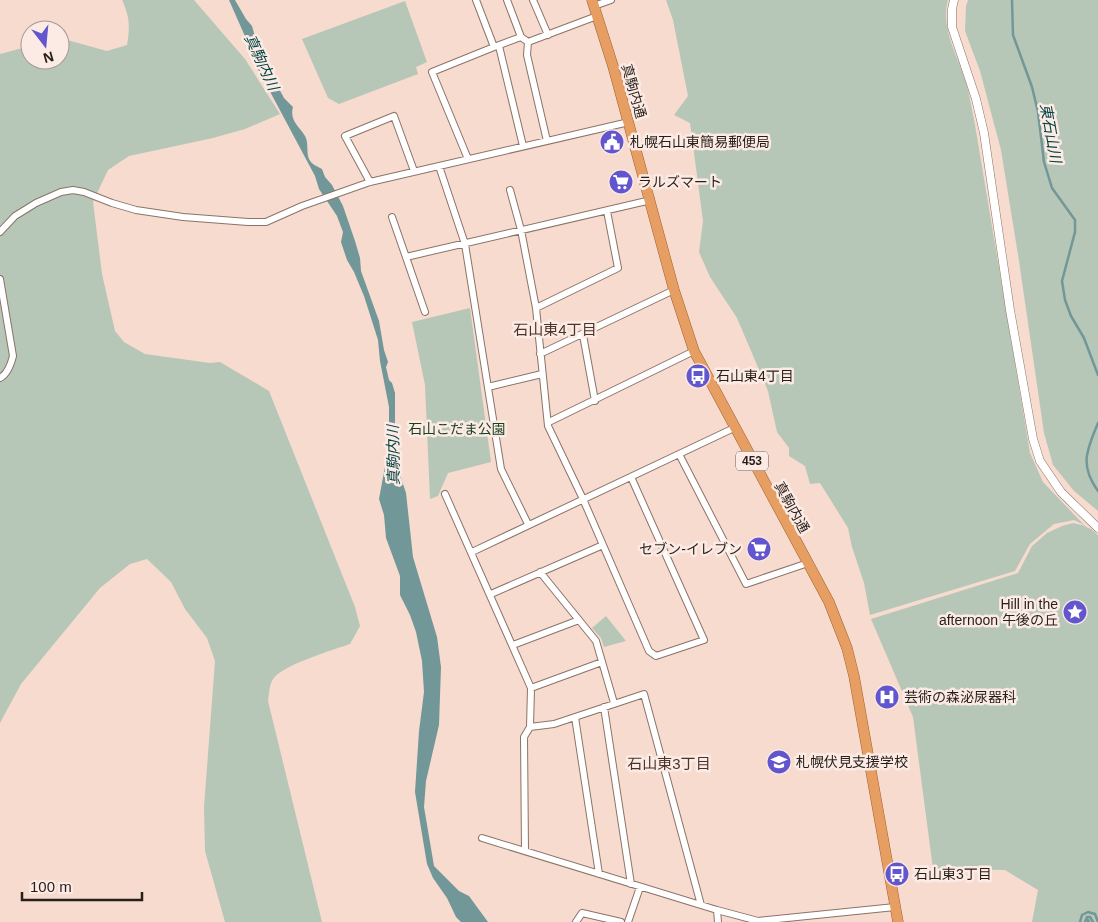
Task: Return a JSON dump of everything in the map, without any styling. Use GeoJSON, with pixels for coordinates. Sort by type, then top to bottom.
{"type":"FeatureCollection","features":[{"type":"Feature","properties":{"kind":"highway","name":"真駒内通"},"geometry":{"type":"LineString","coordinates":[[595,7],[651,200],[674,290],[694,351],[829,602],[847,648],[854,676],[898,922]]}},
{"type":"Feature","properties":{"kind":"street"},"geometry":{"type":"LineString","coordinates":[[476,0],[497,47],[523,146]]}},
{"type":"Feature","properties":{"kind":"street"},"geometry":{"type":"LineString","coordinates":[[507,0],[521,37],[528,42]]}},
{"type":"Feature","properties":{"kind":"street"},"geometry":{"type":"LineString","coordinates":[[534,0],[548,35]]}},
{"type":"Feature","properties":{"kind":"street"},"geometry":{"type":"LineString","coordinates":[[528,42],[548,35],[595,7],[611,0]]}},
{"type":"Feature","properties":{"kind":"street"},"geometry":{"type":"LineString","coordinates":[[954,0],[952,27],[976,98],[984,133],[1010,310],[1033,439],[1040,461],[1061,492],[1098,528]]}},
{"type":"Feature","properties":{"kind":"street"},"geometry":{"type":"LineString","coordinates":[[468,159],[432,72],[521,37]]}},
{"type":"Feature","properties":{"kind":"street"},"geometry":{"type":"LineString","coordinates":[[528,42],[528,55],[547,141]]}},
{"type":"Feature","properties":{"kind":"street"},"geometry":{"type":"LineString","coordinates":[[367,183],[345,136],[394,116],[414,171]]}},
{"type":"Feature","properties":{"kind":"street"},"geometry":{"type":"LineString","coordinates":[[0,232],[15,216],[36,203],[61,192],[73,190],[136,210],[183,217],[266,222],[367,183],[629,122]]}},
{"type":"Feature","properties":{"kind":"street"},"geometry":{"type":"LineString","coordinates":[[439,166],[465,244],[501,469],[528,524]]}},
{"type":"Feature","properties":{"kind":"street"},"geometry":{"type":"LineString","coordinates":[[510,190],[521,230],[536,308],[548,426],[583,499],[649,651],[656,656],[704,640],[631,477]]}},
{"type":"Feature","properties":{"kind":"street"},"geometry":{"type":"LineString","coordinates":[[406,257],[651,200]]}},
{"type":"Feature","properties":{"kind":"street"},"geometry":{"type":"LineString","coordinates":[[536,308],[618,268],[607,211]]}},
{"type":"Feature","properties":{"kind":"street"},"geometry":{"type":"LineString","coordinates":[[392,217],[425,312]]}},
{"type":"Feature","properties":{"kind":"street"},"geometry":{"type":"LineString","coordinates":[[0,279],[14,356],[10,366],[0,378]]}},
{"type":"Feature","properties":{"kind":"street"},"geometry":{"type":"LineString","coordinates":[[540,354],[674,290]]}},
{"type":"Feature","properties":{"kind":"street"},"geometry":{"type":"LineString","coordinates":[[583,335],[595,401]]}},
{"type":"Feature","properties":{"kind":"street"},"geometry":{"type":"LineString","coordinates":[[549,422],[694,351]]}},
{"type":"Feature","properties":{"kind":"street"},"geometry":{"type":"LineString","coordinates":[[488,387],[542,374]]}},
{"type":"Feature","properties":{"kind":"street"},"geometry":{"type":"LineString","coordinates":[[472,552],[734,428]]}},
{"type":"Feature","properties":{"kind":"street"},"geometry":{"type":"LineString","coordinates":[[679,454],[746,584],[808,563]]}},
{"type":"Feature","properties":{"kind":"street"},"geometry":{"type":"LineString","coordinates":[[446,494],[532,688],[530,728],[524,737],[525,851]]}},
{"type":"Feature","properties":{"kind":"street"},"geometry":{"type":"LineString","coordinates":[[491,594],[603,545]]}},
{"type":"Feature","properties":{"kind":"street"},"geometry":{"type":"LineString","coordinates":[[540,572],[596,641],[614,703]]}},
{"type":"Feature","properties":{"kind":"street"},"geometry":{"type":"LineString","coordinates":[[513,645],[579,620]]}},
{"type":"Feature","properties":{"kind":"street"},"geometry":{"type":"LineString","coordinates":[[532,688],[602,662]]}},
{"type":"Feature","properties":{"kind":"street"},"geometry":{"type":"LineString","coordinates":[[530,728],[554,724],[644,694],[702,905]]}},
{"type":"Feature","properties":{"kind":"street"},"geometry":{"type":"LineString","coordinates":[[604,707],[631,884]]}},
{"type":"Feature","properties":{"kind":"street"},"geometry":{"type":"LineString","coordinates":[[575,717],[599,874]]}},
{"type":"Feature","properties":{"kind":"street"},"geometry":{"type":"LineString","coordinates":[[482,838],[758,921],[785,921],[895,907]]}},
{"type":"Feature","properties":{"kind":"street"},"geometry":{"type":"LineString","coordinates":[[628,922],[640,887]]}},
{"type":"Feature","properties":{"kind":"street"},"geometry":{"type":"LineString","coordinates":[[717,910],[718,922]]}},
{"type":"Feature","properties":{"kind":"street"},"geometry":{"type":"LineString","coordinates":[[576,922],[582,913],[621,922]]}},
{"type":"Feature","properties":{"kind":"green space"},"geometry":{"type":"Polygon","coordinates":[[[122,0],[194,0],[245,59],[280,114],[245,129],[213,138],[129,156],[108,170],[93,202],[102,274],[115,331],[124,342],[145,354],[210,363],[220,362],[269,391],[355,607],[360,626],[350,644],[295,664],[276,675],[272,681],[268,701],[322,922],[225,922],[205,851],[204,807],[215,661],[207,638],[185,609],[171,582],[147,559],[130,564],[100,588],[21,684],[0,723],[0,54],[20,49],[20,70],[70,70],[70,41],[107,51],[127,45],[129,22],[122,0]]]}},
{"type":"Feature","properties":{"kind":"green space"},"geometry":{"type":"Polygon","coordinates":[[[666,0],[948,0],[946,21],[971,104],[1030,453],[1043,482],[1084,525],[1074,520],[1054,524],[1030,544],[1015,571],[870,615],[864,583],[848,528],[820,483],[810,484],[805,466],[789,456],[789,448],[777,432],[768,391],[737,318],[710,277],[699,252],[703,221],[690,123],[674,115],[688,96],[673,20],[666,0]]]}},
{"type":"Feature","properties":{"kind":"green space"},"geometry":{"type":"Polygon","coordinates":[[[968,0],[1098,0],[1098,511],[1074,491],[1053,465],[1044,433],[1001,150],[980,71],[965,31],[968,0]]]}},
{"type":"Feature","properties":{"kind":"green space"},"geometry":{"type":"Polygon","coordinates":[[[405,1],[427,62],[416,67],[418,74],[339,104],[328,98],[302,39],[405,1]]]}},
{"type":"Feature","properties":{"kind":"green space","name":"石山こだま公園"},"geometry":{"type":"Polygon","coordinates":[[[470,308],[491,462],[448,473],[438,496],[430,499],[425,385],[412,322],[470,308]]]}},
{"type":"Feature","properties":{"kind":"green space"},"geometry":{"type":"Polygon","coordinates":[[[1073,523],[1085,526],[1098,535],[1098,922],[1032,922],[1038,890],[1005,870],[933,869],[913,717],[871,619],[1018,573],[1032,546],[1047,533],[1073,523]]]}},
{"type":"Feature","properties":{"kind":"green space"},"geometry":{"type":"Polygon","coordinates":[[[606,616],[626,641],[604,647],[601,638],[592,628],[606,616]]]}},
{"type":"Feature","properties":{"kind":"water","name":"真駒内川"},"geometry":{"type":"Polygon","coordinates":[[[229,0],[235,0],[252,26],[256,40],[268,61],[269,70],[284,98],[293,107],[292,116],[306,139],[309,159],[313,164],[322,169],[343,206],[360,258],[361,271],[379,321],[388,362],[386,367],[395,393],[395,460],[406,493],[413,557],[437,637],[441,667],[439,725],[426,781],[424,807],[434,866],[459,891],[469,896],[488,922],[461,922],[456,917],[447,898],[433,878],[427,864],[415,792],[424,692],[422,661],[416,632],[400,595],[400,576],[386,538],[384,515],[379,499],[389,445],[389,407],[378,340],[364,296],[347,260],[341,242],[343,232],[337,216],[319,189],[315,176],[258,69],[229,0]]]}},
{"type":"Feature","properties":{"kind":"waterway","name":"東石山川"},"geometry":{"type":"LineString","coordinates":[[1012,0],[1013,35],[1032,87],[1038,112],[1044,162],[1052,188],[1075,220],[1075,232],[1062,281],[1065,300],[1071,316],[1084,338],[1098,375]]}},
{"type":"Feature","properties":{"kind":"waterway","name":"東石山川"},"geometry":{"type":"LineString","coordinates":[[1098,423],[1087,457],[1088,473],[1098,491]]}},
{"type":"Feature","properties":{"kind":"waterway"},"geometry":{"type":"LineString","coordinates":[[1080,922],[1082,915],[1088,912],[1095,914],[1098,922]]}},
{"type":"Feature","properties":{"kind":"waterway"},"geometry":{"type":"LineString","coordinates":[[1085,922],[1087,917],[1090,917],[1093,922]]}},
{"type":"Feature","properties":{"kind":"place","name":"札幌石山東簡易郵便局"},"geometry":{"type":"Point","coordinates":[612,142]}},
{"type":"Feature","properties":{"kind":"place","name":"ラルズマート"},"geometry":{"type":"Point","coordinates":[621,182]}},
{"type":"Feature","properties":{"kind":"place","name":"石山東4丁目"},"geometry":{"type":"Point","coordinates":[698,376]}},
{"type":"Feature","properties":{"kind":"place","name":"セブン-イレブン"},"geometry":{"type":"Point","coordinates":[759,549]}},
{"type":"Feature","properties":{"kind":"place","name":"Hill in the afternoon 午後の丘"},"geometry":{"type":"Point","coordinates":[1075,612]}},
{"type":"Feature","properties":{"kind":"place","name":"芸術の森泌尿器科"},"geometry":{"type":"Point","coordinates":[887,697]}},
{"type":"Feature","properties":{"kind":"place","name":"札幌伏見支援学校"},"geometry":{"type":"Point","coordinates":[779,762]}},
{"type":"Feature","properties":{"kind":"place","name":"石山東3丁目"},"geometry":{"type":"Point","coordinates":[897,874]}},
{"type":"Feature","properties":{"kind":"district","name":"石山東4丁目"},"geometry":{"type":"Point","coordinates":[555,329]}},
{"type":"Feature","properties":{"kind":"district","name":"石山東3丁目"},"geometry":{"type":"Point","coordinates":[669,763]}}]}
